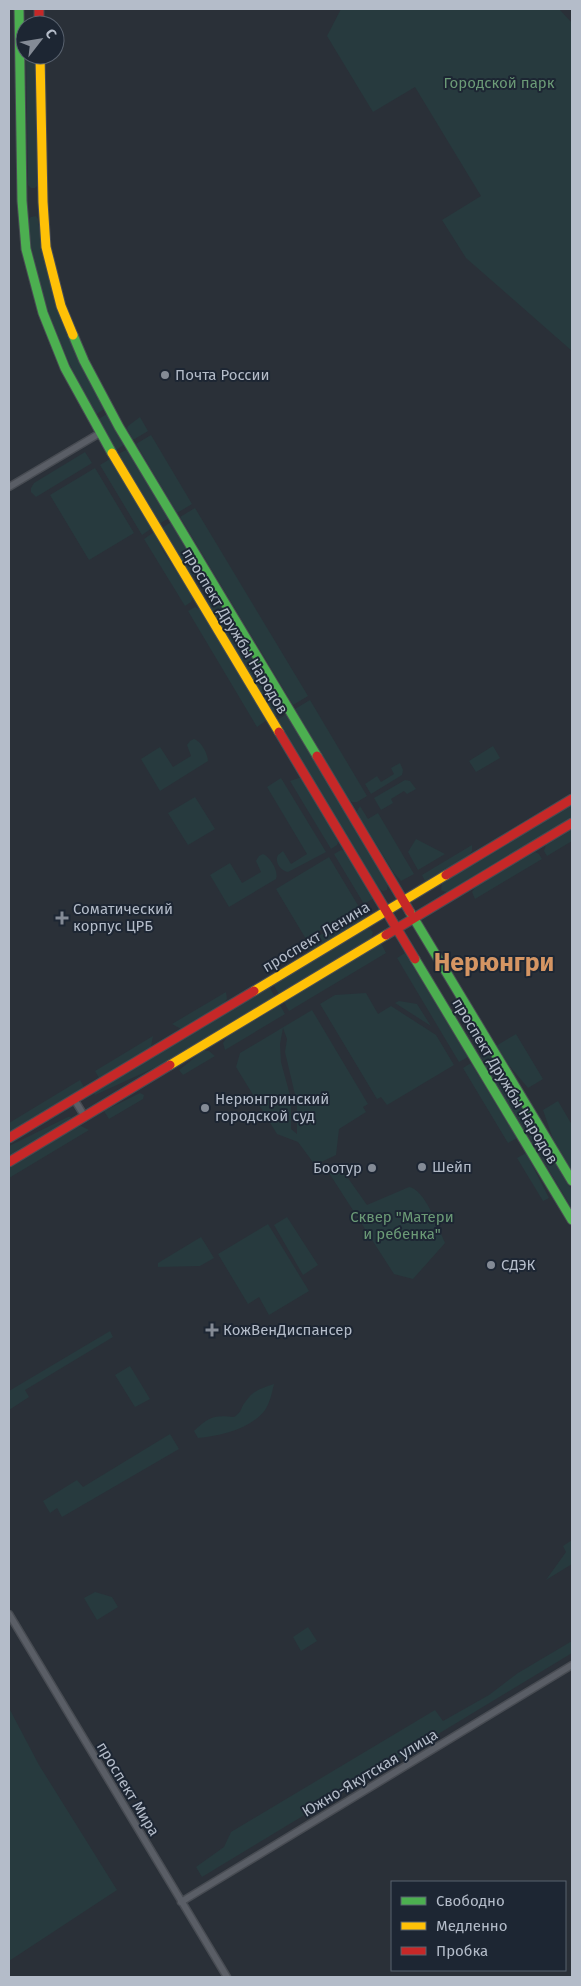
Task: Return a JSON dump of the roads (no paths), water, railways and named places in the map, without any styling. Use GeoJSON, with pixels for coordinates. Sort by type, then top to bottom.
{"type":"FeatureCollection","features":[{"type":"Feature","properties":{"kind":"street","name":"проспект Дружбы Народов"},"geometry":{"type":"LineString","coordinates":[[19,9],[22,201],[26,249],[42,313],[65,368],[100,433],[572,1220]]}},
{"type":"Feature","properties":{"kind":"street","name":"проспект Дружбы Народов"},"geometry":{"type":"LineString","coordinates":[[40,65],[43,202],[46,247],[61,306],[84,361],[119,427],[572,1181]]}},
{"type":"Feature","properties":{"kind":"street"},"geometry":{"type":"LineString","coordinates":[[9,488],[100,433]]}},
{"type":"Feature","properties":{"kind":"street","name":"проспект Ленина"},"geometry":{"type":"LineString","coordinates":[[9,1138],[572,798]]}},
{"type":"Feature","properties":{"kind":"street"},"geometry":{"type":"LineString","coordinates":[[9,1162],[572,823]]}},
{"type":"Feature","properties":{"kind":"street"},"geometry":{"type":"LineString","coordinates":[[74,1099],[85,1116]]}},
{"type":"Feature","properties":{"kind":"street","name":"проспект Мира"},"geometry":{"type":"LineString","coordinates":[[9,1614],[227,1977]]}},
{"type":"Feature","properties":{"kind":"street","name":"Южно-Якутская улица"},"geometry":{"type":"LineString","coordinates":[[181,1902],[572,1665]]}},
{"type":"Feature","properties":{"kind":"place","name":"Почта России"},"geometry":{"type":"Point","coordinates":[165,375]}},
{"type":"Feature","properties":{"kind":"place","name":"Соматический корпус ЦРБ"},"geometry":{"type":"Point","coordinates":[62,918]}},
{"type":"Feature","properties":{"kind":"place","name":"Нерюнгринский городской суд"},"geometry":{"type":"Point","coordinates":[205,1108]}},
{"type":"Feature","properties":{"kind":"place","name":"Шейп"},"geometry":{"type":"Point","coordinates":[422,1167]}},
{"type":"Feature","properties":{"kind":"place","name":"Боотур"},"geometry":{"type":"Point","coordinates":[372,1168]}},
{"type":"Feature","properties":{"kind":"place","name":"СДЭК"},"geometry":{"type":"Point","coordinates":[491,1265]}},
{"type":"Feature","properties":{"kind":"place","name":"КожВенДиспансер"},"geometry":{"type":"Point","coordinates":[212,1330]}},
{"type":"Feature","properties":{"kind":"district","name":"Нерюнгри"},"geometry":{"type":"Point","coordinates":[494,962]}},
{"type":"Feature","properties":{"kind":"park label","name":"Городской парк"},"geometry":{"type":"Point","coordinates":[499,83]}},
{"type":"Feature","properties":{"kind":"park label","name":"Сквер \"Матери и ребенка\""},"geometry":{"type":"Point","coordinates":[402,1226]}}]}
